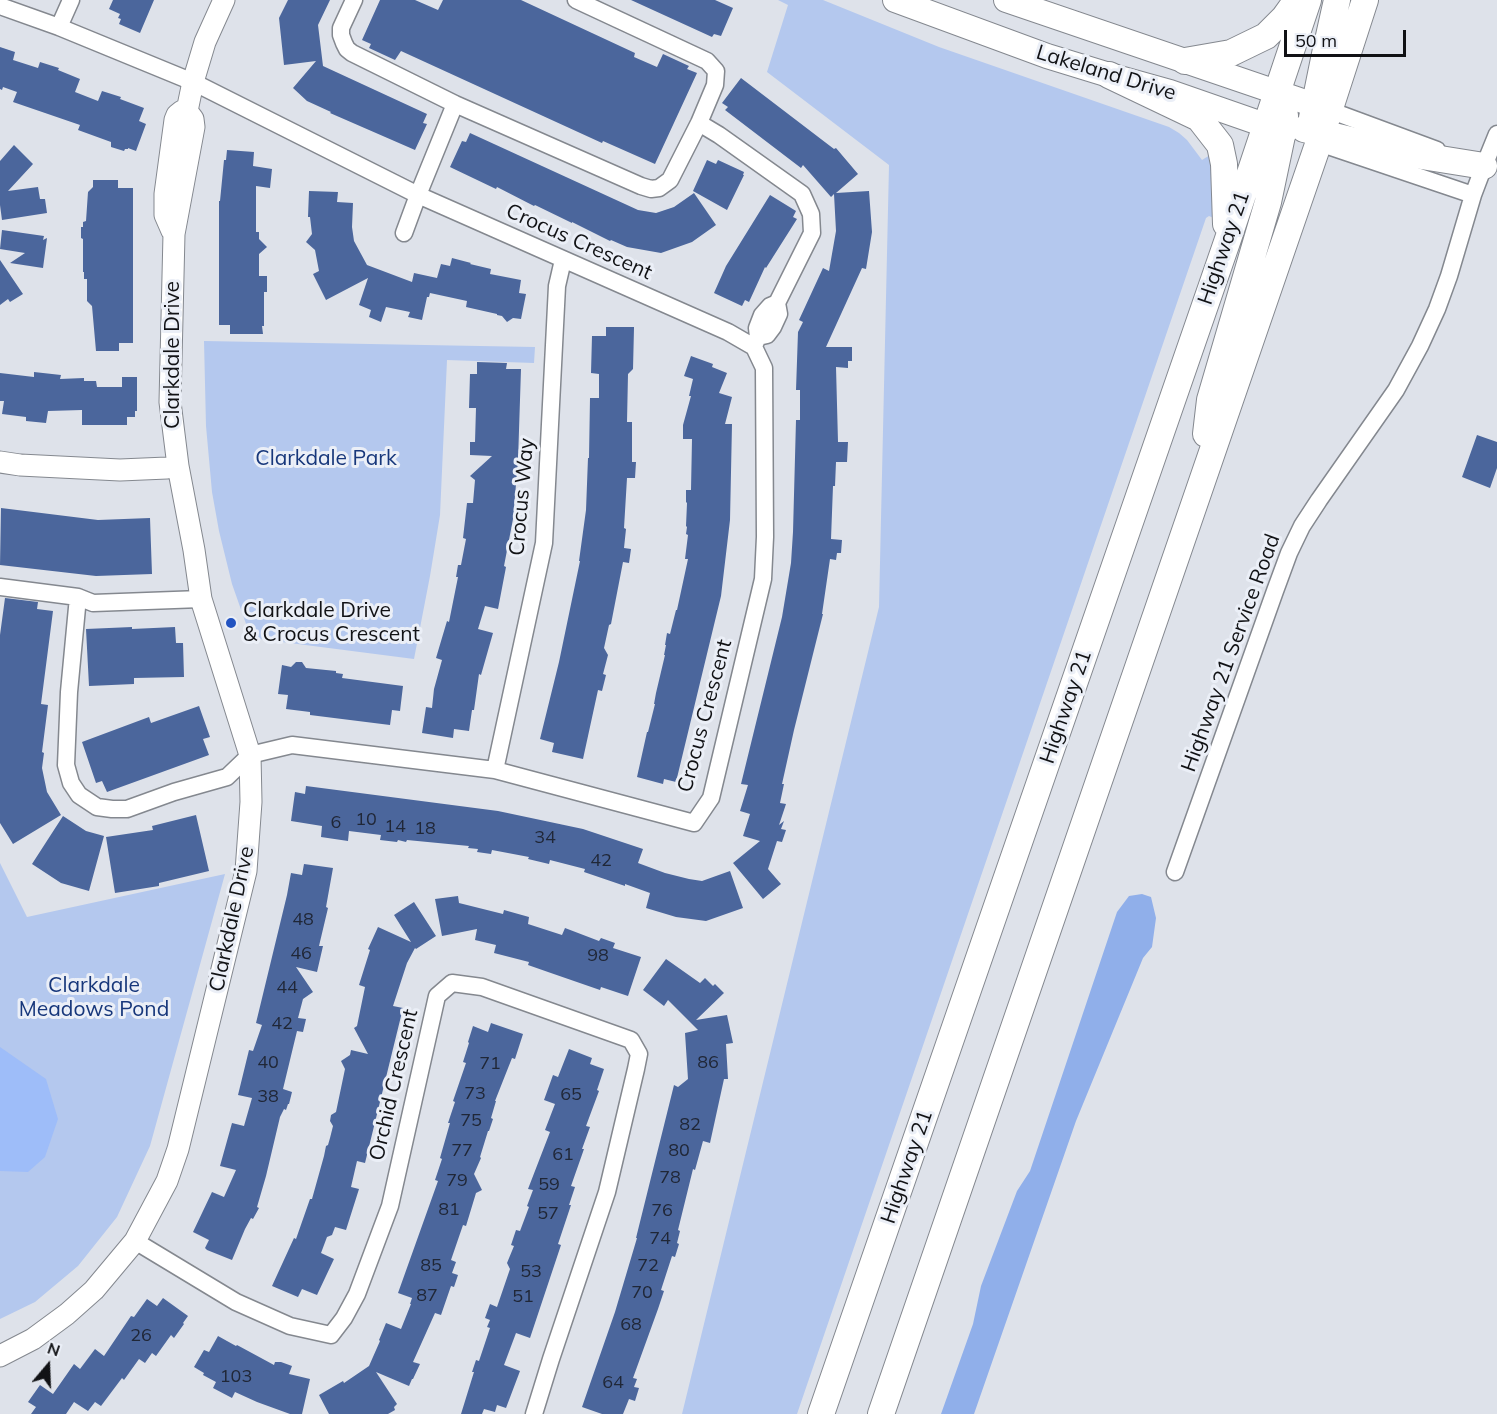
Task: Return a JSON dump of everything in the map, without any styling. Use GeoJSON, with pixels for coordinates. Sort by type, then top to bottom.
{"type":"FeatureCollection","features":[{"type":"Feature","properties":{"kind":"main road","name":"Lakeland Drive"},"geometry":{"type":"LineString","coordinates":[[895,0],[1047,56],[1170,92],[1277,127]]}},
{"type":"Feature","properties":{"kind":"main road","name":"Lakeland Drive"},"geometry":{"type":"LineString","coordinates":[[1006,0],[1277,92],[1319,124]]}},
{"type":"Feature","properties":{"kind":"main road"},"geometry":{"type":"LineString","coordinates":[[1185,61],[1231,53],[1266,36],[1284,18],[1297,0]]}},
{"type":"Feature","properties":{"kind":"main road","name":"Highway 21"},"geometry":{"type":"LineString","coordinates":[[821,1414],[1227,242],[1277,127],[1277,92],[1308,0]]}},
{"type":"Feature","properties":{"kind":"main road"},"geometry":{"type":"LineString","coordinates":[[1319,124],[1324,54],[1337,0]]}},
{"type":"Feature","properties":{"kind":"main road"},"geometry":{"type":"LineString","coordinates":[[881,1414],[1199,488],[1319,124],[1365,0]]}},
{"type":"Feature","properties":{"kind":"main road"},"geometry":{"type":"LineString","coordinates":[[1109,75],[1199,118],[1220,145],[1224,164],[1227,242]]}},
{"type":"Feature","properties":{"kind":"main road"},"geometry":{"type":"LineString","coordinates":[[1199,488],[1210,400],[1268,202],[1277,127],[1319,124],[1409,154],[1484,166]]}},
{"type":"Feature","properties":{"kind":"street"},"geometry":{"type":"LineString","coordinates":[[59,27],[71,0]]}},
{"type":"Feature","properties":{"kind":"street","name":"Clarkdale Drive"},"geometry":{"type":"LineString","coordinates":[[0,1356],[33,1339],[67,1314],[94,1290],[135,1241],[167,1181],[178,1149],[246,872],[252,802],[250,755],[201,599],[194,550],[177,466],[170,402],[174,234],[194,127],[193,119],[188,111],[193,81],[205,42],[224,0]]}},
{"type":"Feature","properties":{"kind":"street"},"geometry":{"type":"LineString","coordinates":[[354,0],[341,28],[341,35],[347,49],[352,53],[455,104],[641,186],[651,189],[658,188],[670,180],[699,123],[715,85],[716,72],[708,61],[576,0]]}},
{"type":"Feature","properties":{"kind":"street","name":"Crocus Crescent"},"geometry":{"type":"LineString","coordinates":[[0,6],[193,81],[418,195],[728,332],[756,342],[764,368],[764,579],[711,798],[694,823],[495,770],[291,745],[250,755]]}},
{"type":"Feature","properties":{"kind":"street"},"geometry":{"type":"LineString","coordinates":[[404,233],[455,104]]}},
{"type":"Feature","properties":{"kind":"street"},"geometry":{"type":"LineString","coordinates":[[699,123],[802,194],[811,214],[812,233],[777,303],[770,306],[762,315],[757,328],[756,342]]}},
{"type":"Feature","properties":{"kind":"street"},"geometry":{"type":"LineString","coordinates":[[1319,124],[1473,195]]}},
{"type":"Feature","properties":{"kind":"street","name":"Highway 21 Service Road"},"geometry":{"type":"LineString","coordinates":[[1175,872],[1289,553],[1302,526],[1396,390],[1420,346],[1449,276],[1473,195],[1497,134]]}},
{"type":"Feature","properties":{"kind":"street","name":"Crocus Way"},"geometry":{"type":"LineString","coordinates":[[495,770],[544,543],[557,286],[563,260]]}},
{"type":"Feature","properties":{"kind":"street"},"geometry":{"type":"LineString","coordinates":[[0,462],[120,470],[177,466]]}},
{"type":"Feature","properties":{"kind":"street"},"geometry":{"type":"LineString","coordinates":[[0,587],[78,597],[93,603],[201,599]]}},
{"type":"Feature","properties":{"kind":"street"},"geometry":{"type":"LineString","coordinates":[[78,597],[69,692],[66,765],[71,783],[79,795],[97,807],[127,809],[174,792],[227,777],[250,755]]}},
{"type":"Feature","properties":{"kind":"street","name":"Orchid Crescent"},"geometry":{"type":"LineString","coordinates":[[135,1241],[236,1302],[290,1326],[331,1335],[344,1318],[357,1294],[390,1206],[437,996],[452,983],[482,987],[631,1040],[639,1054],[607,1192],[534,1414]]}},
{"type":"Feature","properties":{"kind":"green space"},"geometry":{"type":"Polygon","coordinates":[[[778,0],[823,0],[939,47],[1169,127],[1187,140],[1202,160],[1210,155],[1215,157],[1216,219],[1209,216],[1206,218],[797,1414],[682,1414],[879,607],[889,165],[767,72],[788,5],[778,0]]]}},
{"type":"Feature","properties":{"kind":"green space","name":"Clarkdale Park"},"geometry":{"type":"Polygon","coordinates":[[[204,341],[535,347],[534,363],[447,360],[440,515],[414,659],[251,638],[232,584],[212,492],[206,426],[204,341]]]}},
{"type":"Feature","properties":{"kind":"green space","name":"Clarkdale Meadows Pond"},"geometry":{"type":"Polygon","coordinates":[[[0,863],[27,917],[225,874],[150,1146],[117,1217],[78,1266],[35,1302],[0,1319],[0,863]]]}},
{"type":"Feature","properties":{"kind":"shaded area"},"geometry":{"type":"Polygon","coordinates":[[[1142,894],[1151,897],[1156,918],[1152,947],[1143,958],[1076,1121],[974,1414],[941,1414],[973,1324],[981,1286],[1017,1191],[1030,1171],[1117,912],[1129,896],[1142,894]]]}},
{"type":"Feature","properties":{"kind":"shaded area"},"geometry":{"type":"Polygon","coordinates":[[[0,1047],[46,1079],[58,1119],[45,1157],[28,1172],[0,1171],[0,1047]]]}},
{"type":"Feature","properties":{"kind":"building"},"geometry":{"type":"Polygon","coordinates":[[[113,0],[154,0],[140,33],[119,24],[120,14],[109,9],[113,0]]]}},
{"type":"Feature","properties":{"kind":"building"},"geometry":{"type":"Polygon","coordinates":[[[288,0],[330,0],[318,25],[323,66],[427,114],[423,123],[427,124],[415,150],[330,113],[307,101],[293,88],[316,61],[284,65],[279,18],[288,0]]]}},
{"type":"Feature","properties":{"kind":"building"},"geometry":{"type":"Polygon","coordinates":[[[380,0],[415,0],[438,10],[443,0],[521,0],[635,53],[634,57],[657,67],[663,54],[689,66],[687,69],[697,73],[655,164],[603,141],[602,143],[401,51],[395,60],[369,48],[371,44],[362,40],[380,0]]]}},
{"type":"Feature","properties":{"kind":"building"},"geometry":{"type":"Polygon","coordinates":[[[631,0],[715,0],[733,8],[721,36],[714,34],[712,37],[631,0]]]}},
{"type":"Feature","properties":{"kind":"building"},"geometry":{"type":"Polygon","coordinates":[[[0,47],[15,52],[13,60],[38,68],[40,62],[59,68],[58,70],[80,79],[75,92],[98,101],[102,91],[144,108],[139,121],[146,124],[136,151],[128,148],[124,151],[111,147],[111,142],[78,130],[80,125],[13,102],[17,92],[3,87],[2,90],[0,89],[0,47]]]}},
{"type":"Feature","properties":{"kind":"building"},"geometry":{"type":"Polygon","coordinates":[[[741,78],[834,149],[836,148],[858,174],[836,193],[869,191],[872,232],[866,269],[862,268],[826,347],[852,347],[852,361],[848,361],[848,368],[836,367],[838,442],[848,442],[847,462],[836,462],[835,486],[833,486],[831,539],[842,540],[841,553],[837,553],[836,560],[830,559],[823,614],[782,784],[784,784],[780,803],[786,804],[779,825],[784,821],[781,829],[786,830],[782,842],[777,841],[768,869],[781,884],[763,899],[733,863],[760,841],[743,836],[750,814],[740,811],[748,785],[741,784],[782,617],[791,563],[796,420],[800,420],[800,390],[796,390],[798,332],[803,322],[799,320],[823,268],[829,271],[836,231],[834,194],[831,197],[803,165],[801,168],[725,110],[728,107],[722,103],[741,78]]]}},
{"type":"Feature","properties":{"kind":"building"},"geometry":{"type":"Polygon","coordinates":[[[470,133],[638,210],[656,213],[674,207],[694,193],[716,225],[692,242],[661,253],[627,247],[610,241],[450,167],[462,141],[466,142],[470,133]]]}},
{"type":"Feature","properties":{"kind":"building"},"geometry":{"type":"Polygon","coordinates":[[[14,145],[33,164],[8,191],[38,187],[40,199],[45,199],[47,213],[2,220],[0,161],[14,145]]]}},
{"type":"Feature","properties":{"kind":"building"},"geometry":{"type":"Polygon","coordinates":[[[227,150],[254,152],[253,166],[272,169],[270,188],[256,186],[256,232],[259,232],[259,239],[267,247],[259,254],[259,276],[267,276],[267,292],[264,292],[263,334],[230,334],[230,325],[219,325],[219,201],[227,150]]]}},
{"type":"Feature","properties":{"kind":"building"},"geometry":{"type":"Polygon","coordinates":[[[707,160],[716,164],[718,160],[744,172],[727,210],[693,191],[707,160]]]}},
{"type":"Feature","properties":{"kind":"building"},"geometry":{"type":"Polygon","coordinates":[[[93,180],[118,180],[118,188],[133,188],[133,343],[119,343],[119,351],[96,351],[92,306],[87,301],[81,227],[86,221],[88,192],[93,187],[93,180]]]}},
{"type":"Feature","properties":{"kind":"building"},"geometry":{"type":"Polygon","coordinates":[[[309,191],[338,192],[337,202],[353,203],[354,241],[367,265],[412,282],[414,273],[437,278],[441,264],[450,266],[452,258],[491,269],[490,274],[521,280],[519,293],[526,294],[521,319],[513,318],[507,322],[497,314],[466,307],[467,301],[430,293],[422,320],[408,317],[410,312],[386,307],[381,322],[369,317],[371,310],[359,305],[368,278],[326,300],[313,274],[319,271],[315,250],[306,242],[312,234],[310,217],[308,217],[309,191]]]}},
{"type":"Feature","properties":{"kind":"building"},"geometry":{"type":"Polygon","coordinates":[[[770,195],[796,211],[793,217],[797,219],[765,267],[749,302],[745,300],[742,306],[714,293],[726,266],[770,195]]]}},
{"type":"Feature","properties":{"kind":"building"},"geometry":{"type":"Polygon","coordinates":[[[2,230],[44,236],[43,240],[47,238],[43,268],[10,263],[25,253],[0,249],[2,230]]]}},
{"type":"Feature","properties":{"kind":"building"},"geometry":{"type":"Polygon","coordinates":[[[0,260],[23,294],[10,302],[8,299],[0,305],[0,260]]]}},
{"type":"Feature","properties":{"kind":"building"},"geometry":{"type":"Polygon","coordinates":[[[606,327],[634,327],[633,369],[628,374],[627,422],[632,422],[632,462],[636,462],[635,478],[627,478],[624,548],[631,549],[629,563],[623,562],[604,648],[608,655],[603,674],[606,675],[602,691],[598,690],[583,759],[552,752],[554,743],[540,739],[580,561],[586,510],[590,398],[599,398],[599,374],[591,373],[592,336],[606,336],[606,327]]]}},
{"type":"Feature","properties":{"kind":"building"},"geometry":{"type":"Polygon","coordinates":[[[691,356],[713,364],[712,367],[727,373],[719,393],[732,397],[725,424],[732,424],[730,520],[721,596],[676,782],[664,779],[663,784],[637,777],[655,704],[667,633],[670,634],[677,610],[688,559],[685,559],[688,535],[686,534],[686,490],[691,490],[692,439],[683,439],[683,425],[693,379],[684,376],[691,356]]]}},
{"type":"Feature","properties":{"kind":"building"},"geometry":{"type":"Polygon","coordinates":[[[477,362],[507,363],[506,369],[521,369],[518,461],[513,519],[498,609],[485,606],[478,629],[493,633],[481,675],[479,674],[469,731],[454,729],[453,738],[422,733],[426,707],[432,708],[434,689],[442,660],[436,658],[447,621],[449,622],[458,577],[456,577],[458,565],[461,565],[466,539],[463,538],[467,503],[473,503],[475,480],[470,476],[492,456],[470,455],[470,442],[475,442],[476,408],[469,408],[470,374],[477,374],[477,362]]]}},
{"type":"Feature","properties":{"kind":"building"},"geometry":{"type":"Polygon","coordinates":[[[34,372],[61,375],[60,379],[84,378],[84,381],[96,381],[97,387],[122,387],[122,377],[137,377],[135,417],[127,417],[127,425],[82,425],[82,410],[48,411],[46,423],[26,421],[26,417],[2,414],[4,401],[0,401],[0,373],[34,377],[34,372]]]}},
{"type":"Feature","properties":{"kind":"building"},"geometry":{"type":"Polygon","coordinates":[[[1477,435],[1497,442],[1497,468],[1490,488],[1462,477],[1477,435]]]}},
{"type":"Feature","properties":{"kind":"building"},"geometry":{"type":"Polygon","coordinates":[[[1,508],[98,520],[150,518],[152,574],[96,576],[0,565],[1,508]]]}},
{"type":"Feature","properties":{"kind":"building"},"geometry":{"type":"Polygon","coordinates":[[[5,598],[38,602],[37,609],[53,611],[41,704],[48,705],[42,768],[47,792],[61,815],[13,844],[0,823],[0,635],[5,598]]]}},
{"type":"Feature","properties":{"kind":"building"},"geometry":{"type":"Polygon","coordinates":[[[132,627],[132,629],[175,627],[176,643],[183,643],[184,677],[134,678],[134,684],[89,686],[86,629],[132,627]]]}},
{"type":"Feature","properties":{"kind":"building"},"geometry":{"type":"Polygon","coordinates":[[[296,662],[302,662],[306,668],[336,671],[336,673],[343,674],[342,678],[403,686],[400,711],[392,710],[390,725],[310,715],[310,712],[286,709],[288,695],[278,694],[282,665],[291,667],[296,662]]]}},
{"type":"Feature","properties":{"kind":"building"},"geometry":{"type":"Polygon","coordinates":[[[199,706],[210,737],[203,739],[209,755],[107,792],[102,781],[96,783],[82,742],[149,717],[151,723],[199,706]]]}},
{"type":"Feature","properties":{"kind":"building"},"geometry":{"type":"Polygon","coordinates":[[[306,786],[498,811],[583,829],[643,849],[638,863],[665,873],[702,881],[730,871],[743,908],[706,921],[676,917],[646,908],[650,893],[584,872],[585,869],[550,860],[549,864],[528,859],[529,857],[492,850],[491,854],[477,852],[478,849],[468,848],[469,846],[407,840],[397,842],[380,840],[381,835],[349,831],[348,841],[321,837],[322,826],[291,821],[295,792],[305,794],[306,786]]]}},
{"type":"Feature","properties":{"kind":"building"},"geometry":{"type":"Polygon","coordinates":[[[196,815],[209,871],[159,883],[159,886],[115,893],[106,837],[153,830],[152,826],[196,815]]]}},
{"type":"Feature","properties":{"kind":"building"},"geometry":{"type":"Polygon","coordinates":[[[63,816],[86,831],[104,836],[89,891],[61,883],[32,864],[63,816]]]}},
{"type":"Feature","properties":{"kind":"building"},"geometry":{"type":"Polygon","coordinates":[[[304,864],[333,868],[326,907],[328,908],[319,946],[323,946],[317,972],[296,967],[313,992],[303,999],[298,1018],[306,1019],[303,1032],[297,1031],[283,1089],[292,1092],[289,1104],[280,1117],[257,1207],[259,1208],[245,1229],[232,1260],[207,1250],[205,1248],[209,1240],[193,1232],[212,1192],[224,1197],[236,1170],[220,1166],[232,1123],[244,1126],[252,1098],[238,1095],[249,1050],[253,1051],[262,1025],[256,1023],[291,873],[302,875],[304,864]]]}},
{"type":"Feature","properties":{"kind":"building"},"geometry":{"type":"Polygon","coordinates":[[[458,896],[459,903],[503,914],[504,910],[529,917],[528,924],[562,935],[565,928],[599,941],[601,938],[615,943],[613,948],[641,957],[628,996],[601,987],[600,990],[528,965],[529,962],[494,953],[496,945],[475,940],[477,929],[442,936],[435,899],[458,896]]]}},
{"type":"Feature","properties":{"kind":"building"},"geometry":{"type":"Polygon","coordinates":[[[414,902],[436,936],[415,948],[407,963],[393,1006],[403,1008],[365,1163],[357,1161],[351,1187],[359,1189],[346,1230],[335,1227],[332,1235],[327,1237],[321,1253],[334,1259],[317,1295],[302,1289],[298,1297],[272,1286],[294,1238],[296,1239],[310,1199],[312,1199],[333,1126],[330,1121],[331,1115],[336,1112],[345,1069],[341,1061],[350,1055],[351,1050],[368,1054],[354,1028],[357,1026],[365,987],[359,985],[370,950],[368,949],[378,927],[411,942],[394,915],[414,902]]]}},
{"type":"Feature","properties":{"kind":"building"},"geometry":{"type":"Polygon","coordinates":[[[666,959],[700,983],[705,978],[724,993],[696,1020],[727,1015],[733,1043],[726,1044],[728,1079],[724,1079],[710,1143],[703,1141],[695,1170],[693,1169],[678,1230],[680,1231],[677,1243],[679,1244],[675,1257],[672,1256],[661,1290],[664,1291],[633,1378],[637,1379],[634,1387],[639,1388],[635,1401],[629,1399],[623,1414],[602,1414],[582,1407],[615,1312],[637,1238],[674,1085],[678,1087],[688,1079],[685,1033],[698,1030],[668,1000],[664,1006],[643,990],[666,959]]]}},
{"type":"Feature","properties":{"kind":"building"},"geometry":{"type":"Polygon","coordinates":[[[491,1023],[523,1034],[515,1059],[512,1058],[495,1101],[491,1118],[493,1119],[474,1174],[482,1190],[476,1193],[466,1226],[463,1225],[451,1260],[456,1262],[452,1273],[458,1275],[454,1287],[451,1286],[441,1315],[435,1313],[413,1362],[420,1364],[409,1386],[376,1372],[397,1404],[394,1407],[395,1410],[388,1414],[329,1414],[319,1395],[343,1381],[344,1383],[369,1366],[386,1323],[401,1329],[412,1298],[398,1293],[438,1181],[435,1180],[455,1102],[453,1101],[466,1063],[463,1062],[468,1042],[473,1026],[488,1032],[491,1023]]]}},
{"type":"Feature","properties":{"kind":"building"},"geometry":{"type":"Polygon","coordinates":[[[569,1049],[592,1058],[590,1064],[604,1069],[597,1090],[599,1091],[586,1126],[590,1127],[582,1149],[584,1149],[571,1186],[575,1187],[558,1244],[561,1245],[530,1338],[516,1333],[504,1365],[520,1371],[506,1408],[497,1405],[495,1412],[484,1409],[482,1414],[461,1414],[476,1360],[479,1361],[490,1328],[487,1327],[490,1320],[485,1318],[490,1304],[497,1307],[510,1269],[507,1263],[514,1246],[511,1245],[516,1230],[520,1231],[529,1207],[527,1206],[533,1190],[528,1189],[550,1132],[545,1130],[555,1104],[544,1100],[553,1075],[558,1077],[569,1049]]]}},
{"type":"Feature","properties":{"kind":"building"},"geometry":{"type":"Polygon","coordinates":[[[163,1298],[188,1316],[184,1324],[174,1338],[171,1335],[156,1356],[152,1353],[145,1363],[139,1359],[101,1406],[95,1402],[88,1411],[74,1402],[66,1414],[31,1414],[36,1407],[28,1402],[40,1385],[53,1394],[74,1364],[80,1369],[95,1349],[104,1356],[131,1316],[134,1317],[147,1299],[157,1306],[163,1298]]]}},
{"type":"Feature","properties":{"kind":"building"},"geometry":{"type":"Polygon","coordinates":[[[218,1336],[274,1365],[275,1362],[281,1362],[292,1366],[289,1374],[310,1379],[302,1414],[290,1414],[235,1392],[232,1398],[213,1388],[216,1382],[194,1367],[204,1350],[209,1352],[218,1336]]]}},
{"type":"Feature","properties":{"kind":"place","name":"Clarkdale Drive & Crocus Crescent"},"geometry":{"type":"Point","coordinates":[231,623]}}]}
